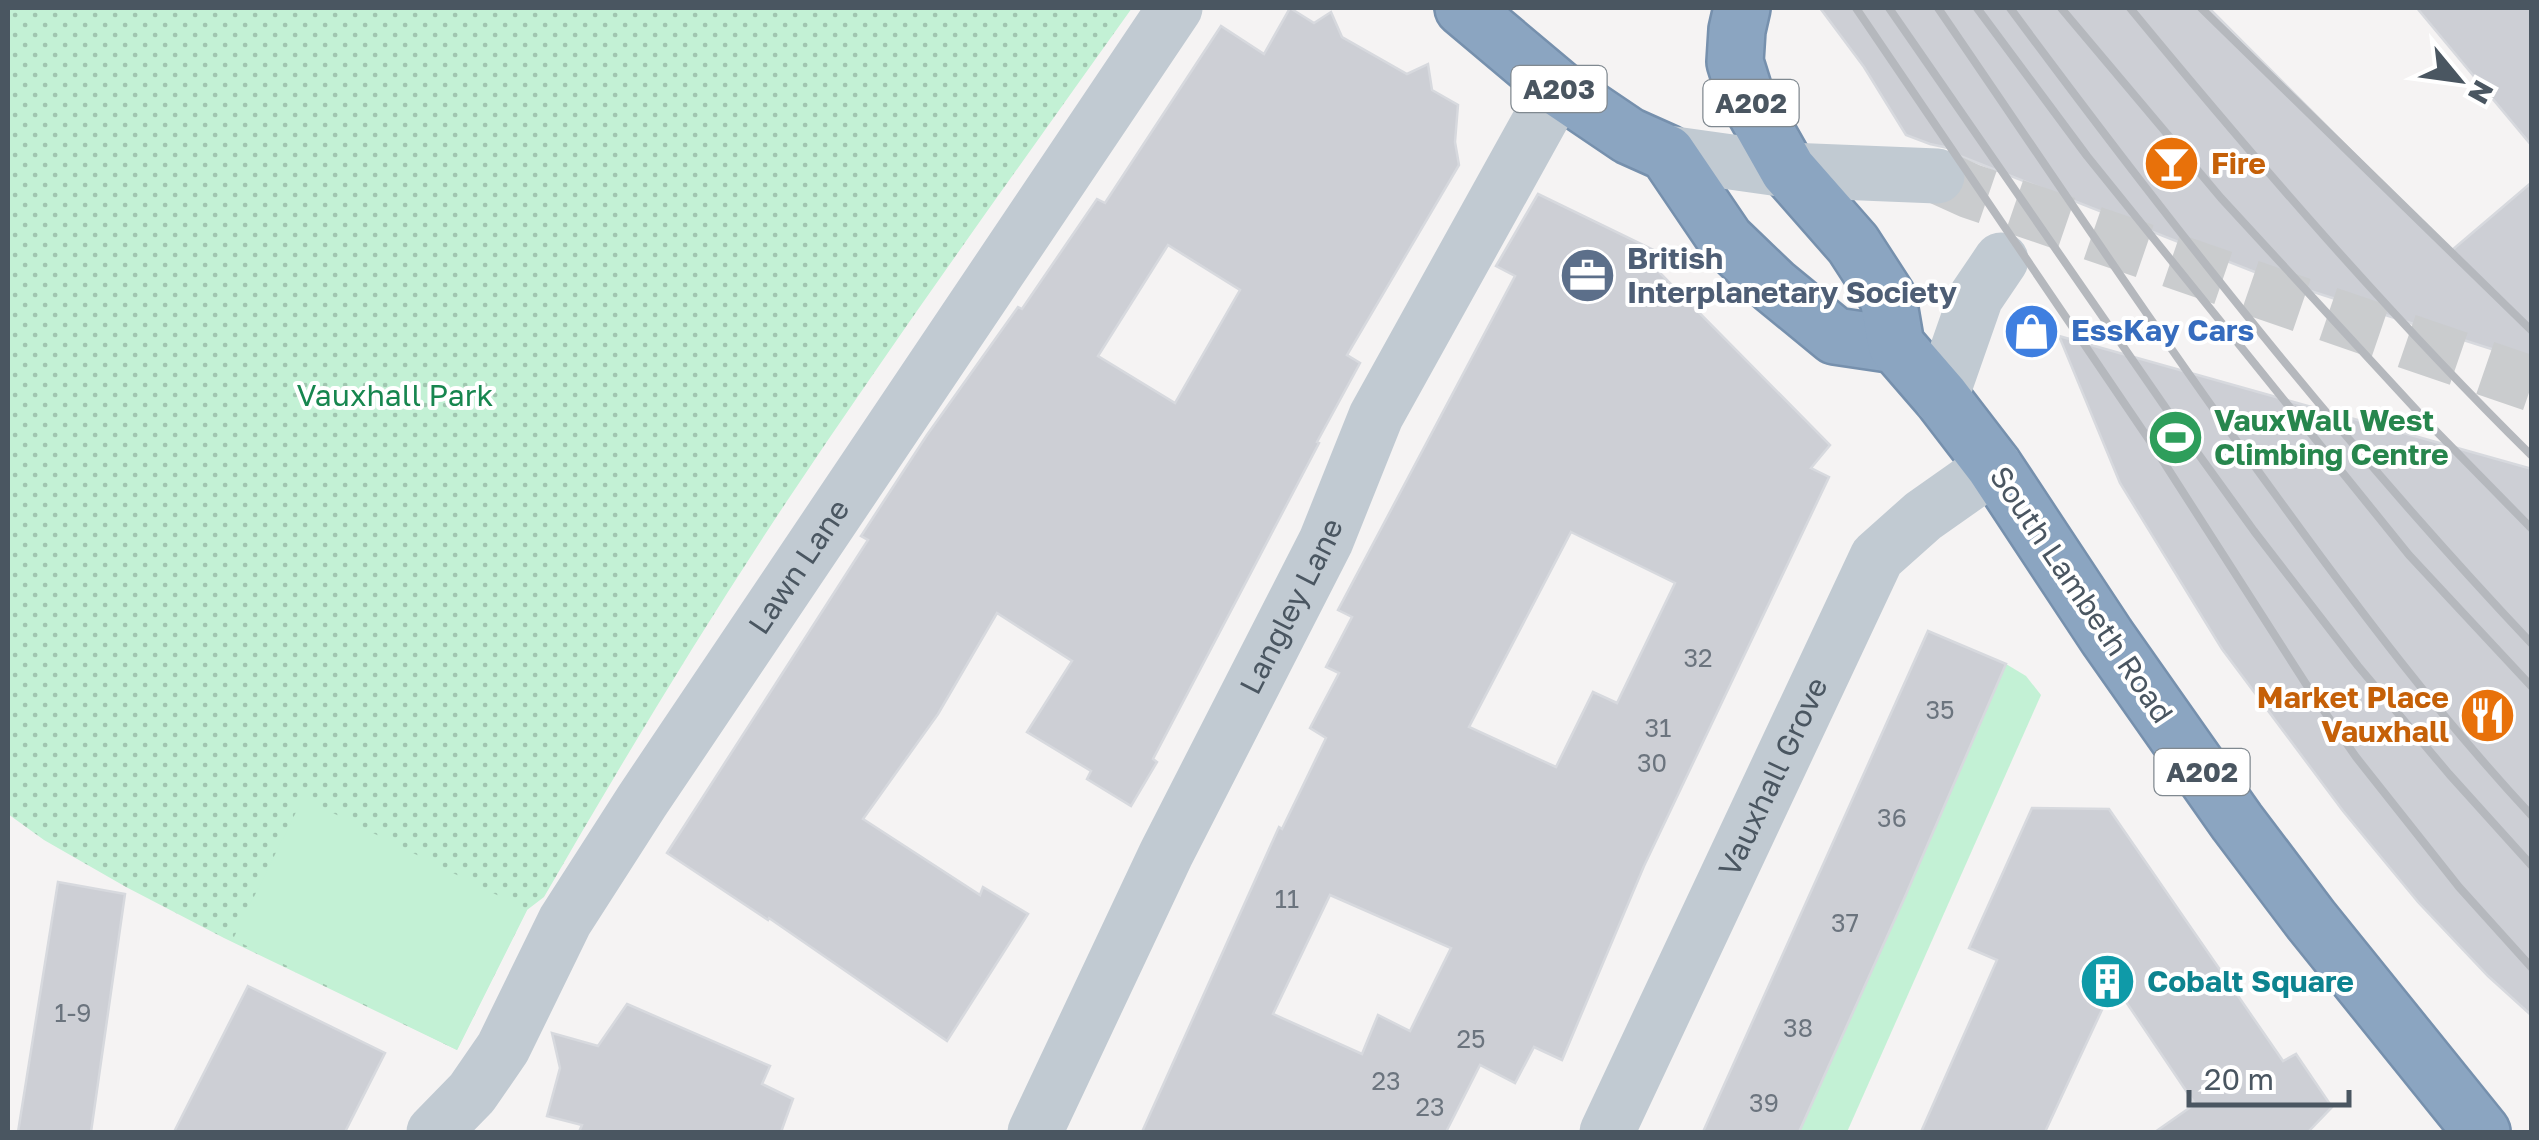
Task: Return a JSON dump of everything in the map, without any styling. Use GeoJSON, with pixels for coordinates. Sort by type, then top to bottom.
{"type":"FeatureCollection","features":[{"type":"Feature","properties":{"kind":"highway","name":"A203"},"geometry":{"type":"LineString","coordinates":[[1463,8],[1558,88],[1629,136],[1667,153]]}},
{"type":"Feature","properties":{"kind":"highway","name":"A202"},"geometry":{"type":"LineString","coordinates":[[1742,8],[1735,62],[1745,94],[1788,170],[1853,244],[1888,298],[1896,345]]}},
{"type":"Feature","properties":{"kind":"highway"},"geometry":{"type":"LineString","coordinates":[[1667,153],[1726,240],[1774,286],[1835,336],[1896,345]]}},
{"type":"Feature","properties":{"kind":"highway","name":"South Lambeth Road"},"geometry":{"type":"LineString","coordinates":[[1896,345],[1994,466],[2107,637],[2237,822],[2482,1132]]}},
{"type":"Feature","properties":{"kind":"street","name":"Lawn Lane"},"geometry":{"type":"LineString","coordinates":[[434,1132],[472,1093],[503,1048],[565,921],[642,801],[1175,8]]}},
{"type":"Feature","properties":{"kind":"street","name":"Langley Lane"},"geometry":{"type":"LineString","coordinates":[[1035,1132],[1166,854],[1326,541],[1376,416],[1558,88]]}},
{"type":"Feature","properties":{"kind":"street"},"geometry":{"type":"LineString","coordinates":[[1667,153],[1788,170],[1937,176]]}},
{"type":"Feature","properties":{"kind":"street"},"geometry":{"type":"LineString","coordinates":[[1941,397],[1976,297],[2002,260]]}},
{"type":"Feature","properties":{"kind":"street","name":"Vauxhall Grove"},"geometry":{"type":"LineString","coordinates":[[1607,1132],[1877,557],[1922,516],[1994,466]]}},
{"type":"Feature","properties":{"kind":"green space","name":"Vauxhall Park"},"geometry":{"type":"Polygon","coordinates":[[[8,8],[1132,8],[913,316],[753,552],[544,897],[527,910],[457,1050],[126,887],[44,840],[8,814],[8,8]]]}},
{"type":"Feature","properties":{"kind":"green space"},"geometry":{"type":"Polygon","coordinates":[[[2006,664],[2026,676],[2041,695],[1847,1132],[1798,1132],[2006,664]]]}},
{"type":"Feature","properties":{"kind":"green space"},"geometry":{"type":"Polygon","coordinates":[[[303,798],[527,910],[457,1050],[233,939],[303,798]]]}},
{"type":"Feature","properties":{"kind":"building"},"geometry":{"type":"Polygon","coordinates":[[[1290,8],[1314,23],[1331,12],[1342,37],[1407,74],[1428,64],[1432,90],[1458,105],[1455,142],[1459,165],[1347,355],[1360,363],[1131,806],[1087,779],[1091,771],[1027,732],[1072,661],[997,613],[938,714],[863,819],[980,895],[983,887],[1028,914],[947,1041],[667,853],[868,540],[861,536],[927,435],[1018,307],[1022,309],[1097,199],[1105,203],[1221,26],[1264,54],[1290,8]],[[1168,245],[1098,356],[1175,403],[1240,290],[1168,245]]]}},
{"type":"Feature","properties":{"kind":"building","name":"Fire"},"geometry":{"type":"Polygon","coordinates":[[[1820,8],[2209,8],[2451,251],[2532,182],[2532,362],[2270,278],[1960,156],[1953,149],[1906,135],[1864,67],[1820,8]]]}},
{"type":"Feature","properties":{"kind":"building"},"geometry":{"type":"Polygon","coordinates":[[[2417,8],[2532,8],[2532,146],[2417,8]]]}},
{"type":"Feature","properties":{"kind":"building"},"geometry":{"type":"Polygon","coordinates":[[[1538,194],[1662,254],[1656,269],[1830,445],[1811,468],[1829,477],[1644,866],[1562,1060],[1534,1047],[1515,1083],[1480,1065],[1446,1132],[1142,1132],[1279,827],[1282,829],[1326,738],[1310,728],[1339,673],[1326,667],[1352,617],[1338,610],[1515,276],[1496,266],[1538,194]],[[1571,532],[1469,727],[1556,767],[1593,692],[1617,703],[1675,583],[1571,532]],[[1330,895],[1273,1014],[1362,1054],[1378,1015],[1410,1031],[1451,948],[1330,895]]]}},
{"type":"Feature","properties":{"kind":"building"},"geometry":{"type":"Polygon","coordinates":[[[2059,336],[2532,469],[2532,1016],[2418,902],[2343,811],[2222,649],[2120,483],[2059,336]]]}},
{"type":"Feature","properties":{"kind":"building"},"geometry":{"type":"Polygon","coordinates":[[[1928,631],[2006,664],[1904,899],[1799,1132],[1703,1132],[1928,631]]]}},
{"type":"Feature","properties":{"kind":"building","name":"Cobalt Square"},"geometry":{"type":"Polygon","coordinates":[[[2032,808],[2109,809],[2283,1061],[2296,1054],[2332,1107],[2308,1132],[2155,1132],[2195,1104],[2114,984],[2045,1132],[1921,1132],[1997,960],[1969,948],[2032,808]]]}},
{"type":"Feature","properties":{"kind":"building"},"geometry":{"type":"Polygon","coordinates":[[[58,882],[125,894],[91,1132],[18,1132],[58,882]]]}},
{"type":"Feature","properties":{"kind":"building"},"geometry":{"type":"Polygon","coordinates":[[[248,986],[385,1053],[345,1132],[174,1132],[248,986]]]}},
{"type":"Feature","properties":{"kind":"building"},"geometry":{"type":"Polygon","coordinates":[[[627,1004],[770,1066],[762,1084],[793,1099],[781,1132],[579,1132],[582,1125],[547,1116],[560,1068],[552,1033],[598,1046],[627,1004]]]}},
{"type":"Feature","properties":{"kind":"tunnel"},"geometry":{"type":"LineString","coordinates":[[1937,176],[1970,191],[2532,384]]}},
{"type":"Feature","properties":{"kind":"railway"},"geometry":{"type":"LineString","coordinates":[[1856,8],[2154,447],[2356,757],[2459,887],[2532,968]]}},
{"type":"Feature","properties":{"kind":"railway"},"geometry":{"type":"LineString","coordinates":[[1889,8],[2254,531],[2358,666],[2532,866]]}},
{"type":"Feature","properties":{"kind":"railway"},"geometry":{"type":"LineString","coordinates":[[1938,8],[2150,318],[2310,542],[2433,702],[2532,816]]}},
{"type":"Feature","properties":{"kind":"railway"},"geometry":{"type":"LineString","coordinates":[[1977,8],[2087,156],[2409,555],[2532,687]]}},
{"type":"Feature","properties":{"kind":"railway"},"geometry":{"type":"LineString","coordinates":[[2010,8],[2261,333],[2394,491],[2532,644]]}},
{"type":"Feature","properties":{"kind":"railway"},"geometry":{"type":"LineString","coordinates":[[2061,8],[2221,198],[2432,427],[2532,529]]}},
{"type":"Feature","properties":{"kind":"railway"},"geometry":{"type":"LineString","coordinates":[[2130,8],[2325,237],[2532,456]]}},
{"type":"Feature","properties":{"kind":"railway"},"geometry":{"type":"LineString","coordinates":[[2201,8],[2532,331]]}},
{"type":"Feature","properties":{"kind":"place","name":"Fire"},"geometry":{"type":"Point","coordinates":[2172,164]}},
{"type":"Feature","properties":{"kind":"place","name":"British Interplanetary Society"},"geometry":{"type":"Point","coordinates":[1588,276]}},
{"type":"Feature","properties":{"kind":"place","name":"EssKay Cars"},"geometry":{"type":"Point","coordinates":[2032,331]}},
{"type":"Feature","properties":{"kind":"place","name":"VauxWall West Climbing Centre"},"geometry":{"type":"Point","coordinates":[2175,438]}},
{"type":"Feature","properties":{"kind":"place","name":"Market Place Vauxhall"},"geometry":{"type":"Point","coordinates":[2488,715]}},
{"type":"Feature","properties":{"kind":"place","name":"Cobalt Square"},"geometry":{"type":"Point","coordinates":[2108,982]}}]}
